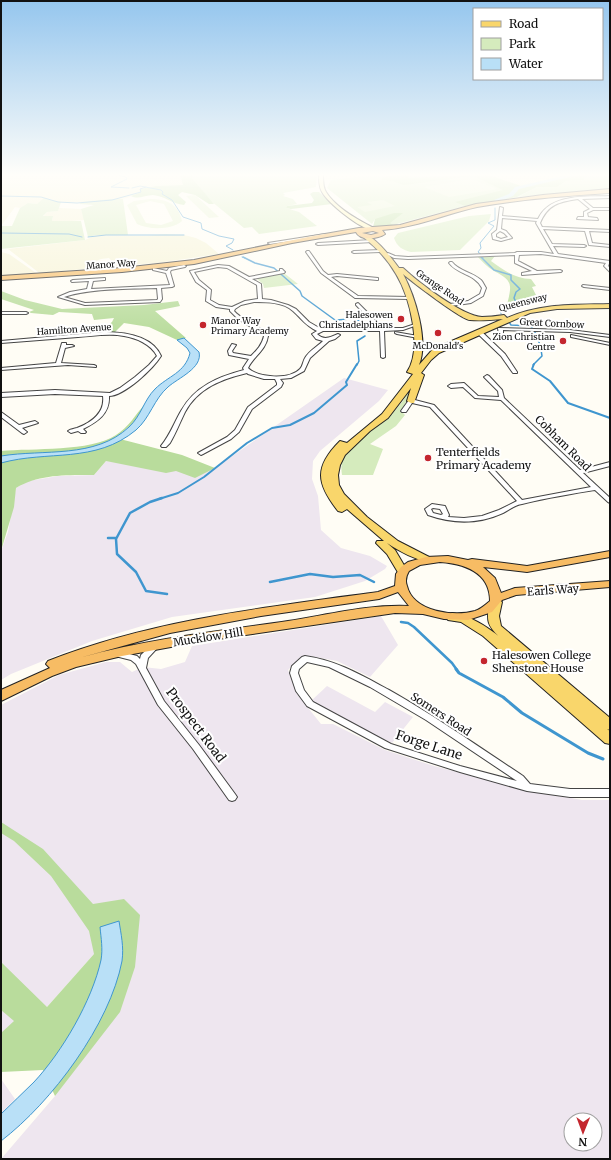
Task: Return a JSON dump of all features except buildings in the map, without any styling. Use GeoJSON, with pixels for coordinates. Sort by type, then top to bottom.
{"type":"FeatureCollection","features":[{"type":"Feature","properties":{"kind":"highway"},"geometry":{"type":"LineString","coordinates":[[361,232],[383,228]]}},
{"type":"Feature","properties":{"kind":"highway"},"geometry":{"type":"LineString","coordinates":[[361,232],[382,234],[403,228]]}},
{"type":"Feature","properties":{"kind":"highway"},"geometry":{"type":"LineString","coordinates":[[373,229],[382,231],[382,234]]}},
{"type":"Feature","properties":{"kind":"highway","name":"Manor Way"},"geometry":{"type":"LineString","coordinates":[[1,279],[182,264],[281,243],[330,235],[361,232]]}},
{"type":"Feature","properties":{"kind":"highway","name":"Manor Way"},"geometry":{"type":"LineString","coordinates":[[1,279],[184,266],[294,243],[338,237],[361,232]]}},
{"type":"Feature","properties":{"kind":"highway"},"geometry":{"type":"LineString","coordinates":[[456,560],[474,566],[485,573],[492,583],[496,600],[488,609],[480,613],[464,616],[450,616],[423,610],[414,605],[400,588],[400,580],[406,568],[418,562],[430,560],[456,560],[527,568],[610,554]]}},
{"type":"Feature","properties":{"kind":"highway","name":"Earls Way"},"geometry":{"type":"LineString","coordinates":[[496,600],[515,592],[610,584]]}},
{"type":"Feature","properties":{"kind":"highway","name":"Mucklow Hill"},"geometry":{"type":"LineString","coordinates":[[1,688],[27,674],[85,651],[143,635],[261,612],[373,596],[400,588]]}},
{"type":"Feature","properties":{"kind":"highway","name":"Mucklow Hill"},"geometry":{"type":"LineString","coordinates":[[1,696],[35,678],[83,661],[156,645],[358,614],[395,610],[423,610]]}},
{"type":"Feature","properties":{"kind":"main road"},"geometry":{"type":"LineString","coordinates":[[360,228],[361,232]]}},
{"type":"Feature","properties":{"kind":"main road","name":"Grange Road"},"geometry":{"type":"LineString","coordinates":[[361,232],[372,241],[400,274],[409,297],[418,340]]}},
{"type":"Feature","properties":{"kind":"main road","name":"Grange Road"},"geometry":{"type":"LineString","coordinates":[[382,234],[381,243],[388,254],[408,276],[465,315],[476,324],[479,332]]}},
{"type":"Feature","properties":{"kind":"main road"},"geometry":{"type":"LineString","coordinates":[[409,297],[410,293],[416,291],[432,292]]}},
{"type":"Feature","properties":{"kind":"main road","name":"Queensway"},"geometry":{"type":"LineString","coordinates":[[465,315],[478,318],[495,318],[554,304],[610,304]]}},
{"type":"Feature","properties":{"kind":"main road","name":"Queensway"},"geometry":{"type":"LineString","coordinates":[[448,345],[528,311],[557,307],[610,304]]}},
{"type":"Feature","properties":{"kind":"main road"},"geometry":{"type":"LineString","coordinates":[[418,340],[429,347],[448,345]]}},
{"type":"Feature","properties":{"kind":"main road"},"geometry":{"type":"LineString","coordinates":[[418,340],[418,356],[414,369],[385,408],[332,452],[326,463],[324,478],[327,490],[396,546],[412,554],[430,560]]}},
{"type":"Feature","properties":{"kind":"main road"},"geometry":{"type":"LineString","coordinates":[[403,572],[391,552],[343,510],[337,499],[332,473],[335,462],[341,452],[392,408],[434,352],[448,345]]}},
{"type":"Feature","properties":{"kind":"main road"},"geometry":{"type":"LineString","coordinates":[[411,401],[414,395],[420,369]]}},
{"type":"Feature","properties":{"kind":"main road"},"geometry":{"type":"LineString","coordinates":[[496,600],[493,616],[496,628],[610,725]]}},
{"type":"Feature","properties":{"kind":"main road"},"geometry":{"type":"LineString","coordinates":[[450,616],[464,619],[475,624],[610,739]]}},
{"type":"Feature","properties":{"kind":"street"},"geometry":{"type":"LineString","coordinates":[[541,228],[556,254]]}},
{"type":"Feature","properties":{"kind":"street"},"geometry":{"type":"LineString","coordinates":[[544,228],[610,231]]}},
{"type":"Feature","properties":{"kind":"street"},"geometry":{"type":"LineString","coordinates":[[587,230],[590,244],[610,246]]}},
{"type":"Feature","properties":{"kind":"street"},"geometry":{"type":"LineString","coordinates":[[270,243],[330,235]]}},
{"type":"Feature","properties":{"kind":"street"},"geometry":{"type":"LineString","coordinates":[[318,244],[372,241]]}},
{"type":"Feature","properties":{"kind":"street"},"geometry":{"type":"LineString","coordinates":[[552,245],[584,246]]}},
{"type":"Feature","properties":{"kind":"street"},"geometry":{"type":"LineString","coordinates":[[354,252],[380,251]]}},
{"type":"Feature","properties":{"kind":"street"},"geometry":{"type":"LineString","coordinates":[[308,252],[322,272],[357,297],[409,297]]}},
{"type":"Feature","properties":{"kind":"street"},"geometry":{"type":"LineString","coordinates":[[518,253],[516,262],[536,272]]}},
{"type":"Feature","properties":{"kind":"street"},"geometry":{"type":"LineString","coordinates":[[388,254],[401,258],[475,254],[556,254],[609,262],[606,266],[610,271]]}},
{"type":"Feature","properties":{"kind":"street"},"geometry":{"type":"LineString","coordinates":[[451,263],[454,267],[480,281],[484,288],[482,295],[469,302],[452,305]]}},
{"type":"Feature","properties":{"kind":"street"},"geometry":{"type":"LineString","coordinates":[[168,272],[170,269],[184,266]]}},
{"type":"Feature","properties":{"kind":"street"},"geometry":{"type":"LineString","coordinates":[[260,301],[260,284],[250,278],[241,276],[234,269],[223,266],[192,271],[197,281],[209,290],[208,301],[218,306],[233,308],[244,302],[260,301],[289,307],[298,313],[309,325],[320,330],[336,333],[403,330],[415,325]]}},
{"type":"Feature","properties":{"kind":"street"},"geometry":{"type":"LineString","coordinates":[[154,269],[168,272]]}},
{"type":"Feature","properties":{"kind":"street"},"geometry":{"type":"LineString","coordinates":[[523,274],[560,271]]}},
{"type":"Feature","properties":{"kind":"street"},"geometry":{"type":"LineString","coordinates":[[159,287],[160,299],[158,301],[85,304],[60,297],[71,293],[89,290],[172,286],[168,272]]}},
{"type":"Feature","properties":{"kind":"street"},"geometry":{"type":"LineString","coordinates":[[250,278],[280,272]]}},
{"type":"Feature","properties":{"kind":"street"},"geometry":{"type":"LineString","coordinates":[[549,272],[553,277]]}},
{"type":"Feature","properties":{"kind":"street"},"geometry":{"type":"LineString","coordinates":[[328,276],[337,275],[377,279]]}},
{"type":"Feature","properties":{"kind":"street"},"geometry":{"type":"LineString","coordinates":[[73,281],[104,279]]}},
{"type":"Feature","properties":{"kind":"street"},"geometry":{"type":"LineString","coordinates":[[89,290],[91,280]]}},
{"type":"Feature","properties":{"kind":"street"},"geometry":{"type":"LineString","coordinates":[[584,286],[610,288]]}},
{"type":"Feature","properties":{"kind":"street"},"geometry":{"type":"LineString","coordinates":[[358,304],[382,331],[383,357]]}},
{"type":"Feature","properties":{"kind":"street"},"geometry":{"type":"LineString","coordinates":[[233,308],[232,311],[235,315],[259,328],[266,336],[262,348],[248,362],[246,368],[247,371]]}},
{"type":"Feature","properties":{"kind":"street"},"geometry":{"type":"LineString","coordinates":[[1,313],[26,313]]}},
{"type":"Feature","properties":{"kind":"street","name":"Great Cornbow"},"geometry":{"type":"LineString","coordinates":[[501,335],[500,329],[504,328],[539,329],[608,336]]}},
{"type":"Feature","properties":{"kind":"street"},"geometry":{"type":"LineString","coordinates":[[320,330],[315,332],[316,337],[328,339],[335,338],[336,333]]}},
{"type":"Feature","properties":{"kind":"street"},"geometry":{"type":"LineString","coordinates":[[382,331],[401,333],[418,340]]}},
{"type":"Feature","properties":{"kind":"street"},"geometry":{"type":"LineString","coordinates":[[561,331],[562,333],[608,343],[608,336]]}},
{"type":"Feature","properties":{"kind":"street"},"geometry":{"type":"LineString","coordinates":[[479,332],[503,355],[514,372]]}},
{"type":"Feature","properties":{"kind":"street","name":"Hamilton Avenue"},"geometry":{"type":"LineString","coordinates":[[1,342],[99,334],[121,334],[132,337],[158,353],[159,356],[152,365],[119,392],[106,396],[56,392],[1,394]]}},
{"type":"Feature","properties":{"kind":"street"},"geometry":{"type":"LineString","coordinates":[[164,446],[172,437],[184,409],[198,391],[214,381],[247,371],[258,375],[277,378],[290,376],[302,370],[308,357],[328,339]]}},
{"type":"Feature","properties":{"kind":"street"},"geometry":{"type":"LineString","coordinates":[[234,345],[230,351],[231,354],[253,358]]}},
{"type":"Feature","properties":{"kind":"street"},"geometry":{"type":"LineString","coordinates":[[58,365],[64,346],[72,346]]}},
{"type":"Feature","properties":{"kind":"street"},"geometry":{"type":"LineString","coordinates":[[1,369],[58,365],[76,367],[94,366]]}},
{"type":"Feature","properties":{"kind":"street","name":"Cobham Road"},"geometry":{"type":"LineString","coordinates":[[487,377],[500,391],[502,399],[610,501]]}},
{"type":"Feature","properties":{"kind":"street"},"geometry":{"type":"LineString","coordinates":[[201,453],[237,431],[250,408],[279,386],[280,383],[277,378]]}},
{"type":"Feature","properties":{"kind":"street"},"geometry":{"type":"LineString","coordinates":[[451,386],[464,385],[477,397],[502,399]]}},
{"type":"Feature","properties":{"kind":"street"},"geometry":{"type":"LineString","coordinates":[[71,431],[81,430],[100,416],[107,404],[106,396]]}},
{"type":"Feature","properties":{"kind":"street"},"geometry":{"type":"LineString","coordinates":[[404,411],[411,401],[432,406],[521,502]]}},
{"type":"Feature","properties":{"kind":"street"},"geometry":{"type":"LineString","coordinates":[[1,414],[24,432]]}},
{"type":"Feature","properties":{"kind":"street"},"geometry":{"type":"LineString","coordinates":[[19,427],[34,423]]}},
{"type":"Feature","properties":{"kind":"street"},"geometry":{"type":"LineString","coordinates":[[202,446],[208,450]]}},
{"type":"Feature","properties":{"kind":"street"},"geometry":{"type":"LineString","coordinates":[[579,472],[610,464]]}},
{"type":"Feature","properties":{"kind":"street"},"geometry":{"type":"LineString","coordinates":[[443,517],[461,520],[482,519],[500,513],[510,505],[595,488]]}},
{"type":"Feature","properties":{"kind":"street"},"geometry":{"type":"LineString","coordinates":[[143,667],[144,657],[156,645]]}},
{"type":"Feature","properties":{"kind":"street","name":"Prospect Road"},"geometry":{"type":"LineString","coordinates":[[107,655],[122,654],[134,658],[143,667],[161,703],[232,797]]}},
{"type":"Feature","properties":{"kind":"street","name":"Forge Lane"},"geometry":{"type":"LineString","coordinates":[[314,659],[305,659],[298,664],[294,673],[300,691],[310,704],[327,715],[388,746],[460,769],[527,787],[570,793],[610,793]]}},
{"type":"Feature","properties":{"kind":"street","name":"Somers Road"},"geometry":{"type":"LineString","coordinates":[[314,659],[338,667],[411,707],[520,778],[527,787]]}},
{"type":"Feature","properties":{"kind":"shaded area"},"geometry":{"type":"Polygon","coordinates":[[[165,234],[184,235],[196,238],[206,243],[219,254],[157,263],[116,266],[109,258],[93,262],[95,268],[41,273],[8,249],[85,240],[96,235],[147,236],[165,234]]]}},
{"type":"Feature","properties":{"kind":"shaded area"},"geometry":{"type":"Polygon","coordinates":[[[1,252],[9,254],[36,273],[1,276],[1,252]]]}},
{"type":"Feature","properties":{"kind":"shaded area"},"geometry":{"type":"Polygon","coordinates":[[[344,378],[388,390],[379,401],[320,451],[313,461],[312,479],[318,496],[321,530],[341,548],[370,556],[387,566],[385,569],[365,581],[315,597],[172,617],[92,641],[11,674],[1,680],[1,551],[8,532],[16,488],[28,481],[58,476],[94,475],[106,461],[215,468],[344,378]]]}},
{"type":"Feature","properties":{"kind":"shaded area"},"geometry":{"type":"Polygon","coordinates":[[[381,616],[398,645],[370,677],[337,661],[310,656],[300,658],[288,670],[297,694],[321,724],[333,724],[385,750],[434,766],[522,789],[582,800],[610,800],[610,1159],[1,1159],[55,1096],[94,954],[1,1059],[1,705],[59,675],[106,662],[120,662],[132,672],[143,667],[161,669],[185,662],[192,646],[381,616]]]}},
{"type":"Feature","properties":{"kind":"shaded area"},"geometry":{"type":"Polygon","coordinates":[[[327,686],[375,712],[385,702],[413,717],[392,743],[337,717],[311,701],[327,686]]]}},
{"type":"Feature","properties":{"kind":"shaded area"},"geometry":{"type":"Polygon","coordinates":[[[1,1079],[15,1099],[1,1114],[1,1079]]]}},
{"type":"Feature","properties":{"kind":"green space"},"geometry":{"type":"Polygon","coordinates":[[[1,228],[83,228],[85,240],[1,249],[1,228]]]}},
{"type":"Feature","properties":{"kind":"green space"},"geometry":{"type":"Polygon","coordinates":[[[86,228],[127,228],[128,235],[96,235],[88,237],[86,228]]]}},
{"type":"Feature","properties":{"kind":"green space"},"geometry":{"type":"Polygon","coordinates":[[[253,228],[302,228],[259,234],[253,228]]]}},
{"type":"Feature","properties":{"kind":"green space"},"geometry":{"type":"Polygon","coordinates":[[[418,228],[482,228],[460,250],[411,252],[401,248],[397,244],[394,238],[398,233],[418,228]]]}},
{"type":"Feature","properties":{"kind":"green space"},"geometry":{"type":"Polygon","coordinates":[[[477,256],[495,256],[491,261],[505,271],[515,276],[531,279],[536,286],[532,287],[538,299],[507,305],[510,284],[505,278],[489,268],[477,256]]]}},
{"type":"Feature","properties":{"kind":"green space"},"geometry":{"type":"Polygon","coordinates":[[[284,273],[298,284],[264,288],[263,284],[256,278],[284,273]]]}},
{"type":"Feature","properties":{"kind":"green space"},"geometry":{"type":"Polygon","coordinates":[[[1,291],[25,300],[62,309],[144,305],[178,301],[180,306],[155,311],[186,338],[177,340],[149,327],[124,323],[115,332],[99,332],[112,322],[114,318],[94,320],[92,314],[59,312],[53,315],[31,313],[29,312],[34,310],[1,299],[1,291]]]}},
{"type":"Feature","properties":{"kind":"green space"},"geometry":{"type":"Polygon","coordinates":[[[408,392],[409,397],[401,411],[405,415],[396,426],[370,444],[383,449],[373,475],[342,475],[341,468],[344,454],[350,447],[393,412],[408,392]]]}},
{"type":"Feature","properties":{"kind":"green space"},"geometry":{"type":"Polygon","coordinates":[[[145,404],[135,421],[116,438],[182,455],[215,468],[195,478],[176,471],[166,473],[106,461],[94,475],[54,476],[25,483],[16,488],[14,507],[1,551],[1,451],[77,447],[105,440],[116,435],[125,428],[145,404]]]}},
{"type":"Feature","properties":{"kind":"green space"},"geometry":{"type":"Polygon","coordinates":[[[1,822],[43,849],[93,904],[124,899],[140,915],[135,967],[120,1012],[55,1096],[43,1070],[1,1072],[1,1033],[14,1021],[1,1010],[1,962],[47,1007],[94,954],[89,931],[51,876],[14,841],[1,833],[1,822]]]}},
{"type":"Feature","properties":{"kind":"water"},"geometry":{"type":"Polygon","coordinates":[[[184,338],[199,352],[199,358],[194,368],[168,387],[155,403],[141,425],[120,441],[104,448],[88,452],[19,459],[1,463],[1,456],[68,451],[101,444],[116,437],[133,423],[151,393],[176,374],[188,360],[190,353],[187,348],[177,340],[184,338]]]}},
{"type":"Feature","properties":{"kind":"water"},"geometry":{"type":"Polygon","coordinates":[[[119,921],[123,956],[122,961],[115,985],[105,1010],[92,1035],[59,1084],[20,1125],[1,1141],[1,1114],[45,1070],[75,1025],[91,992],[101,960],[102,948],[100,927],[119,921]]]}},
{"type":"Feature","properties":{"kind":"waterway"},"geometry":{"type":"LineString","coordinates":[[202,228],[219,236],[234,239],[232,243],[226,246],[233,250]]}},
{"type":"Feature","properties":{"kind":"waterway"},"geometry":{"type":"LineString","coordinates":[[483,258],[478,252],[481,248],[480,243],[492,228]]}},
{"type":"Feature","properties":{"kind":"waterway"},"geometry":{"type":"LineString","coordinates":[[1,233],[69,234],[82,237]]}},
{"type":"Feature","properties":{"kind":"waterway"},"geometry":{"type":"LineString","coordinates":[[88,237],[106,235],[184,235]]}},
{"type":"Feature","properties":{"kind":"waterway"},"geometry":{"type":"LineString","coordinates":[[481,257],[494,270],[511,275],[511,280],[520,289],[516,292],[514,298],[516,302],[501,311],[501,313]]}},
{"type":"Feature","properties":{"kind":"waterway"},"geometry":{"type":"LineString","coordinates":[[245,258],[255,263],[274,268],[300,291],[302,296],[335,320],[352,319],[364,322],[363,327]]}},
{"type":"Feature","properties":{"kind":"waterway"},"geometry":{"type":"LineString","coordinates":[[509,322],[511,325],[531,326],[533,329],[540,344],[542,356],[534,364]]}},
{"type":"Feature","properties":{"kind":"waterway"},"geometry":{"type":"LineString","coordinates":[[357,365],[359,361],[357,341],[365,336]]}},
{"type":"Feature","properties":{"kind":"waterway"},"geometry":{"type":"LineString","coordinates":[[159,499],[178,493],[204,477],[247,443],[272,428],[290,425],[314,413],[347,385],[346,382],[357,364]]}},
{"type":"Feature","properties":{"kind":"waterway"},"geometry":{"type":"LineString","coordinates":[[534,364],[532,369],[550,381],[568,403],[610,418]]}},
{"type":"Feature","properties":{"kind":"waterway"},"geometry":{"type":"LineString","coordinates":[[159,499],[150,502],[130,513],[116,539],[117,554],[136,572],[146,591],[167,594]]}},
{"type":"Feature","properties":{"kind":"waterway"},"geometry":{"type":"LineString","coordinates":[[108,538],[116,538]]}},
{"type":"Feature","properties":{"kind":"waterway"},"geometry":{"type":"LineString","coordinates":[[270,582],[310,574],[333,577],[360,575],[374,582]]}},
{"type":"Feature","properties":{"kind":"waterway"},"geometry":{"type":"LineString","coordinates":[[401,622],[408,623],[414,627],[452,663],[457,670]]}},
{"type":"Feature","properties":{"kind":"waterway"},"geometry":{"type":"LineString","coordinates":[[456,669],[459,673],[503,697],[522,713],[588,753],[603,759]]}},
{"type":"Feature","properties":{"kind":"place","name":"Halesowen Christadelphians"},"geometry":{"type":"Point","coordinates":[401,319]}},
{"type":"Feature","properties":{"kind":"place","name":"Manor Way Primary Academy"},"geometry":{"type":"Point","coordinates":[203,325]}},
{"type":"Feature","properties":{"kind":"place","name":"McDonald's"},"geometry":{"type":"Point","coordinates":[438,333]}},
{"type":"Feature","properties":{"kind":"place","name":"Zion Christian Centre"},"geometry":{"type":"Point","coordinates":[563,341]}},
{"type":"Feature","properties":{"kind":"place","name":"Tenterfields Primary Academy"},"geometry":{"type":"Point","coordinates":[428,458]}},
{"type":"Feature","properties":{"kind":"place","name":"Halesowen College Shenstone House"},"geometry":{"type":"Point","coordinates":[484,661]}}]}
